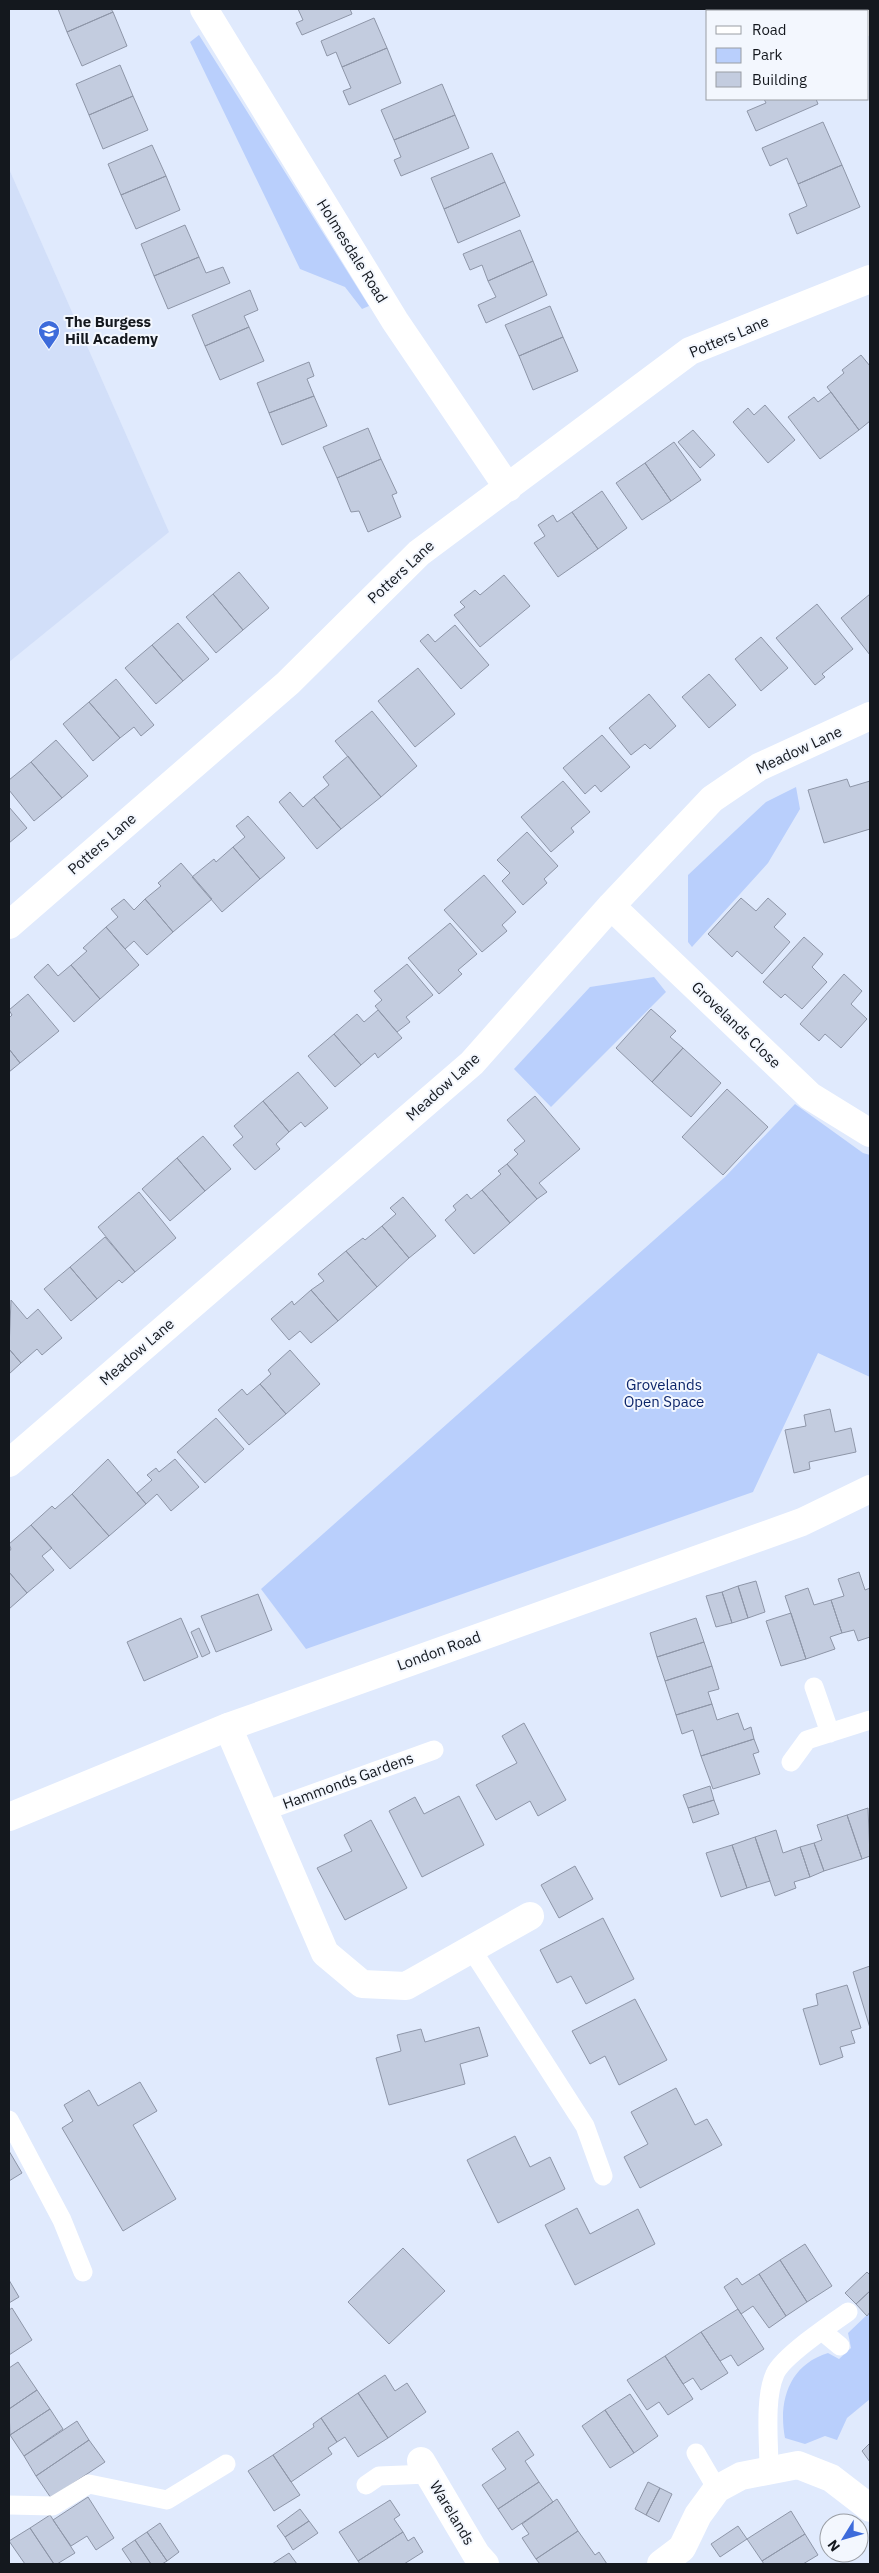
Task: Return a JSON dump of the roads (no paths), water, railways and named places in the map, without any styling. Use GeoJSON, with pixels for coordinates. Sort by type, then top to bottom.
{"type":"FeatureCollection","features":[{"type":"Feature","properties":{"kind":"street","name":"Holmesdale Road"},"geometry":{"type":"LineString","coordinates":[[204,9],[396,321],[508,488]]}},
{"type":"Feature","properties":{"kind":"street","name":"Potters Lane"},"geometry":{"type":"LineString","coordinates":[[9,925],[288,683],[419,553],[690,351],[870,279]]}},
{"type":"Feature","properties":{"kind":"street","name":"Meadow Lane"},"geometry":{"type":"LineString","coordinates":[[9,1463],[472,1063],[612,906],[712,799],[759,767],[870,716]]}},
{"type":"Feature","properties":{"kind":"street","name":"Grovelands Close"},"geometry":{"type":"LineString","coordinates":[[612,906],[810,1096],[870,1132]]}},
{"type":"Feature","properties":{"kind":"street","name":"London Road"},"geometry":{"type":"LineString","coordinates":[[9,1817],[228,1727],[802,1522],[870,1489]]}},
{"type":"Feature","properties":{"kind":"street","name":"Hammonds Gardens"},"geometry":{"type":"LineString","coordinates":[[228,1727],[262,1812],[325,1953],[362,1984],[406,1986],[530,1916]]}},
{"type":"Feature","properties":{"kind":"street"},"geometry":{"type":"LineString","coordinates":[[662,2564],[682,2548],[698,2515],[718,2489],[741,2476],[769,2469],[798,2465],[831,2478],[870,2508]]}},
{"type":"Feature","properties":{"kind":"street","name":"Warelands"},"geometry":{"type":"LineString","coordinates":[[425,2467],[474,2561]]}},
{"type":"Feature","properties":{"kind":"lane"},"geometry":{"type":"LineString","coordinates":[[814,1687],[830,1733]]}},
{"type":"Feature","properties":{"kind":"lane"},"geometry":{"type":"LineString","coordinates":[[791,1762],[807,1740],[870,1720]]}},
{"type":"Feature","properties":{"kind":"lane","name":"Hammonds Gardens"},"geometry":{"type":"LineString","coordinates":[[262,1812],[434,1750]]}},
{"type":"Feature","properties":{"kind":"lane"},"geometry":{"type":"LineString","coordinates":[[472,1950],[585,2126],[603,2176]]}},
{"type":"Feature","properties":{"kind":"lane"},"geometry":{"type":"LineString","coordinates":[[9,2120],[62,2220],[83,2272]]}},
{"type":"Feature","properties":{"kind":"lane"},"geometry":{"type":"LineString","coordinates":[[769,2469],[768,2412],[775,2373],[799,2348],[848,2312]]}},
{"type":"Feature","properties":{"kind":"lane"},"geometry":{"type":"LineString","coordinates":[[822,2330],[840,2346]]}},
{"type":"Feature","properties":{"kind":"lane"},"geometry":{"type":"LineString","coordinates":[[696,2453],[718,2489]]}},
{"type":"Feature","properties":{"kind":"lane"},"geometry":{"type":"LineString","coordinates":[[9,2505],[52,2506],[89,2484],[167,2500],[226,2464]]}},
{"type":"Feature","properties":{"kind":"lane"},"geometry":{"type":"LineString","coordinates":[[366,2485],[380,2476],[425,2467]]}},
{"type":"Feature","properties":{"kind":"place","name":"The Burgess Hill Academy"},"geometry":{"type":"Point","coordinates":[49,350]}},
{"type":"Feature","properties":{"kind":"park label","name":"Grovelands Open Space"},"geometry":{"type":"Point","coordinates":[664,1394]}}]}
